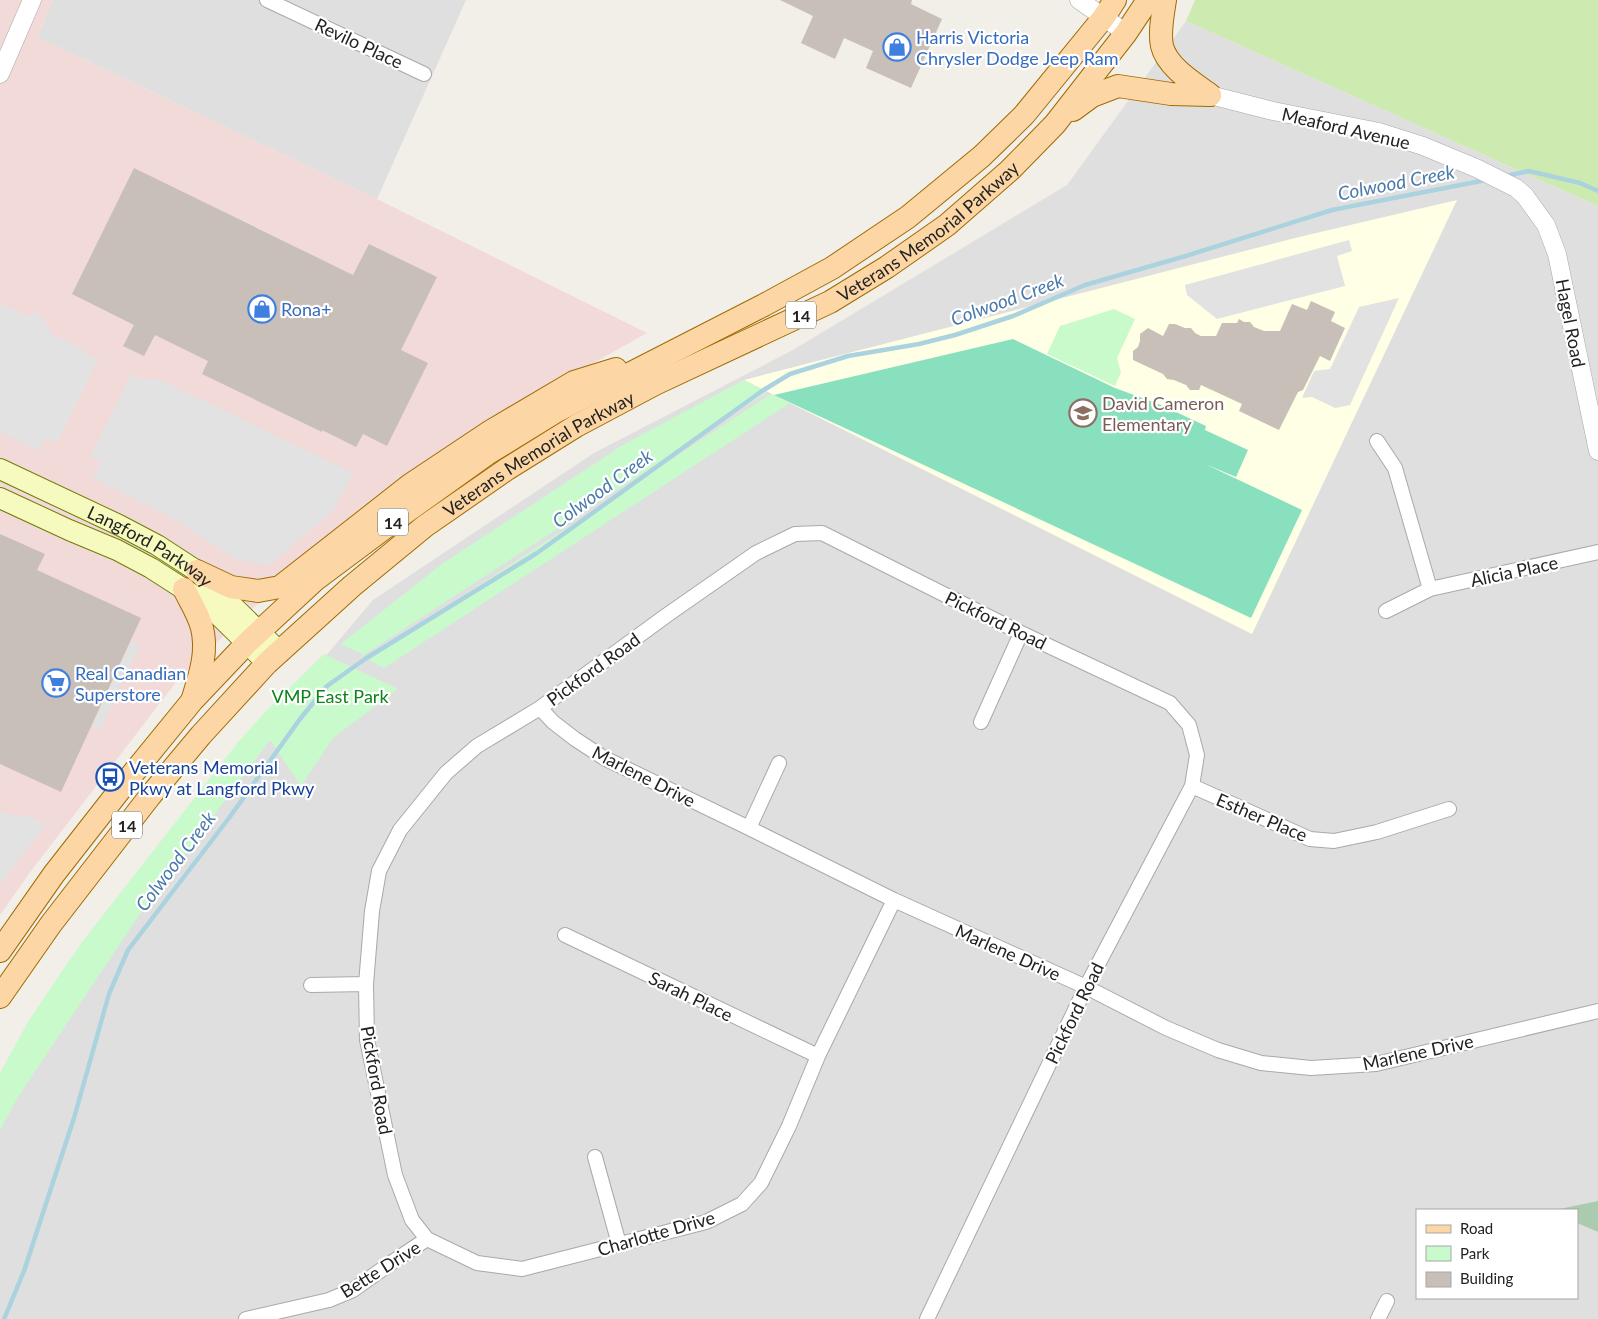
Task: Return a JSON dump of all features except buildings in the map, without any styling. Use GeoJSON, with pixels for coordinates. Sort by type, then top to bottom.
{"type":"FeatureCollection","features":[{"type":"Feature","properties":{"kind":"main road","name":"Veterans Memorial Parkway"},"geometry":{"type":"LineString","coordinates":[[0,997],[51,924],[150,796],[201,735],[273,658],[352,586],[410,538],[507,468],[584,421],[655,384],[830,302],[887,267],[947,225],[1010,170],[1055,124],[1126,33],[1148,0]]}},
{"type":"Feature","properties":{"kind":"main road"},"geometry":{"type":"LineString","coordinates":[[1165,0],[1163,48],[1171,64],[1210,96]]}},
{"type":"Feature","properties":{"kind":"main road","name":"Veterans Memorial Parkway"},"geometry":{"type":"LineString","coordinates":[[0,951],[54,874],[192,701],[253,637],[315,580],[487,454],[557,411],[832,268],[908,217],[982,156],[1024,115],[1109,8]]}},
{"type":"Feature","properties":{"kind":"main road"},"geometry":{"type":"LineString","coordinates":[[1055,124],[1092,96],[1118,86],[1171,94],[1210,96]]}},
{"type":"Feature","properties":{"kind":"main road"},"geometry":{"type":"LineString","coordinates":[[192,701],[201,672],[204,648],[202,627],[191,580],[258,591],[280,587],[410,485],[499,426],[574,382],[665,355]]}},
{"type":"Feature","properties":{"kind":"main road","name":"Langford Parkway"},"geometry":{"type":"LineString","coordinates":[[0,469],[118,524],[157,545],[273,658]]}},
{"type":"Feature","properties":{"kind":"main road","name":"Langford Parkway"},"geometry":{"type":"LineString","coordinates":[[0,498],[117,550],[152,568],[191,580]]}},
{"type":"Feature","properties":{"kind":"street"},"geometry":{"type":"LineString","coordinates":[[0,74],[32,0]]}},
{"type":"Feature","properties":{"kind":"street","name":"Revilo Place"},"geometry":{"type":"LineString","coordinates":[[267,0],[424,74]]}},
{"type":"Feature","properties":{"kind":"street"},"geometry":{"type":"LineString","coordinates":[[1079,0],[1109,8],[1126,33]]}},
{"type":"Feature","properties":{"kind":"street","name":"Meaford Avenue"},"geometry":{"type":"LineString","coordinates":[[1210,96],[1274,111],[1365,128],[1423,146],[1476,168],[1516,188],[1526,196],[1546,225]]}},
{"type":"Feature","properties":{"kind":"street","name":"Hagel Road"},"geometry":{"type":"LineString","coordinates":[[1546,225],[1557,254],[1598,451]]}},
{"type":"Feature","properties":{"kind":"street"},"geometry":{"type":"LineString","coordinates":[[1378,441],[1395,468],[1430,589]]}},
{"type":"Feature","properties":{"kind":"street","name":"Pickford Road"},"geometry":{"type":"LineString","coordinates":[[395,1175],[367,1040],[366,984],[372,912],[379,871],[400,830],[446,773],[477,746],[540,708],[756,552],[795,534],[822,533],[1021,633],[1170,703],[1189,724],[1197,755],[1192,786],[1086,987],[927,1319]]}},
{"type":"Feature","properties":{"kind":"street","name":"Alicia Place"},"geometry":{"type":"LineString","coordinates":[[1386,611],[1430,589],[1598,552]]}},
{"type":"Feature","properties":{"kind":"street"},"geometry":{"type":"LineString","coordinates":[[981,722],[1021,633]]}},
{"type":"Feature","properties":{"kind":"street","name":"Marlene Drive"},"geometry":{"type":"LineString","coordinates":[[540,708],[553,722],[604,758],[894,900],[1086,987],[1166,1028],[1218,1050],[1261,1063],[1311,1068],[1376,1064],[1598,1011]]}},
{"type":"Feature","properties":{"kind":"street"},"geometry":{"type":"LineString","coordinates":[[749,828],[779,763]]}},
{"type":"Feature","properties":{"kind":"street","name":"Esther Place"},"geometry":{"type":"LineString","coordinates":[[1192,786],[1310,839],[1334,840],[1377,832],[1448,808]]}},
{"type":"Feature","properties":{"kind":"street","name":"Charlotte Drive"},"geometry":{"type":"LineString","coordinates":[[395,1175],[412,1220],[427,1240],[477,1263],[522,1269],[706,1222],[742,1204],[761,1183],[789,1126],[818,1056],[894,900]]}},
{"type":"Feature","properties":{"kind":"street","name":"Sarah Place"},"geometry":{"type":"LineString","coordinates":[[564,935],[818,1056]]}},
{"type":"Feature","properties":{"kind":"street"},"geometry":{"type":"LineString","coordinates":[[311,985],[366,984]]}},
{"type":"Feature","properties":{"kind":"street"},"geometry":{"type":"LineString","coordinates":[[595,1157],[619,1244]]}},
{"type":"Feature","properties":{"kind":"street","name":"Bette Drive"},"geometry":{"type":"LineString","coordinates":[[246,1319],[329,1300],[353,1290],[427,1240]]}},
{"type":"Feature","properties":{"kind":"street"},"geometry":{"type":"LineString","coordinates":[[1378,1319],[1387,1301]]}},
{"type":"Feature","properties":{"kind":"shaded area"},"geometry":{"type":"Polygon","coordinates":[[[0,0],[53,0],[37,37],[377,199],[647,333],[483,425],[329,537],[180,677],[31,871],[0,915],[0,0]]]}},
{"type":"Feature","properties":{"kind":"shaded area"},"geometry":{"type":"Polygon","coordinates":[[[53,0],[466,0],[377,199],[37,37],[53,0]]]}},
{"type":"Feature","properties":{"kind":"shaded area"},"geometry":{"type":"Polygon","coordinates":[[[1186,21],[1598,206],[1598,1201],[1559,1209],[1416,1209],[1416,1299],[1578,1299],[1578,1223],[1598,1232],[1598,1319],[0,1319],[0,1088],[235,763],[373,600],[594,453],[793,350],[1067,185],[1186,21]]]}},
{"type":"Feature","properties":{"kind":"shaded area","name":"David Cameron Elementary"},"geometry":{"type":"Polygon","coordinates":[[[1457,200],[1252,634],[744,380],[1299,237],[1457,200]]]}},
{"type":"Feature","properties":{"kind":"shaded area"},"geometry":{"type":"Polygon","coordinates":[[[1349,240],[1352,251],[1337,256],[1345,286],[1217,319],[1187,295],[1185,285],[1349,240]]]}},
{"type":"Feature","properties":{"kind":"shaded area"},"geometry":{"type":"Polygon","coordinates":[[[1399,298],[1350,405],[1335,408],[1312,397],[1302,398],[1314,371],[1330,369],[1359,307],[1399,298]]]}},
{"type":"Feature","properties":{"kind":"shaded area"},"geometry":{"type":"Polygon","coordinates":[[[3,304],[30,317],[33,311],[42,316],[52,334],[73,344],[98,360],[57,443],[46,438],[39,451],[0,432],[0,310],[3,304]]]}},
{"type":"Feature","properties":{"kind":"shaded area"},"geometry":{"type":"Polygon","coordinates":[[[131,374],[141,379],[161,380],[353,473],[334,510],[270,565],[237,560],[169,516],[93,478],[101,462],[90,457],[131,374]]]}},
{"type":"Feature","properties":{"kind":"shaded area"},"geometry":{"type":"Polygon","coordinates":[[[131,641],[140,645],[100,730],[92,726],[131,641]]]}},
{"type":"Feature","properties":{"kind":"shaded area"},"geometry":{"type":"Polygon","coordinates":[[[0,812],[34,818],[45,826],[0,884],[0,812]]]}},
{"type":"Feature","properties":{"kind":"shaded area"},"geometry":{"type":"Polygon","coordinates":[[[1598,1201],[1598,1232],[1578,1223],[1578,1209],[1559,1209],[1598,1201]]]}},
{"type":"Feature","properties":{"kind":"green space"},"geometry":{"type":"Polygon","coordinates":[[[1195,0],[1598,0],[1598,206],[1186,21],[1195,0]]]}},
{"type":"Feature","properties":{"kind":"green space"},"geometry":{"type":"Polygon","coordinates":[[[1114,309],[1135,319],[1117,358],[1121,372],[1115,386],[1047,354],[1060,326],[1114,309]]]}},
{"type":"Feature","properties":{"kind":"green space"},"geometry":{"type":"Polygon","coordinates":[[[1013,339],[1115,388],[1161,405],[1206,426],[1205,430],[1248,450],[1236,477],[1205,464],[1302,510],[1251,618],[774,395],[1013,339]]]}},
{"type":"Feature","properties":{"kind":"green space","name":"VMP East Park"},"geometry":{"type":"Polygon","coordinates":[[[744,380],[767,392],[364,655],[341,644],[442,564],[626,443],[744,380]]]}},
{"type":"Feature","properties":{"kind":"green space","name":"VMP East Park"},"geometry":{"type":"Polygon","coordinates":[[[771,394],[790,403],[384,668],[367,659],[771,394]]]}},
{"type":"Feature","properties":{"kind":"green space","name":"VMP East Park"},"geometry":{"type":"Polygon","coordinates":[[[324,654],[398,689],[333,738],[301,786],[270,740],[137,918],[18,1097],[0,1130],[0,1073],[29,1020],[82,942],[239,741],[269,708],[324,654]]]}},
{"type":"Feature","properties":{"kind":"waterway","name":"Colwood Creek"},"geometry":{"type":"LineString","coordinates":[[1506,176],[1529,171],[1580,183],[1598,191]]}},
{"type":"Feature","properties":{"kind":"waterway","name":"Colwood Creek"},"geometry":{"type":"LineString","coordinates":[[4,1319],[24,1271],[74,1118],[109,994],[128,950],[229,818],[300,719],[327,686],[365,659],[537,553],[762,391],[790,374],[848,356],[919,344],[955,335],[1013,316],[1085,285],[1189,255],[1332,210],[1486,180]]}},
{"type":"Feature","properties":{"kind":"place","name":"Harris Victoria Chrysler Dodge Jeep Ram"},"geometry":{"type":"Point","coordinates":[897,47]}},
{"type":"Feature","properties":{"kind":"place","name":"Rona+"},"geometry":{"type":"Point","coordinates":[262,309]}},
{"type":"Feature","properties":{"kind":"place","name":"David Cameron Elementary"},"geometry":{"type":"Point","coordinates":[1083,413]}},
{"type":"Feature","properties":{"kind":"place","name":"Real Canadian Superstore"},"geometry":{"type":"Point","coordinates":[56,683]}},
{"type":"Feature","properties":{"kind":"place","name":"Veterans Memorial Pkwy at Langford Pkwy"},"geometry":{"type":"Point","coordinates":[110,777]}}]}
